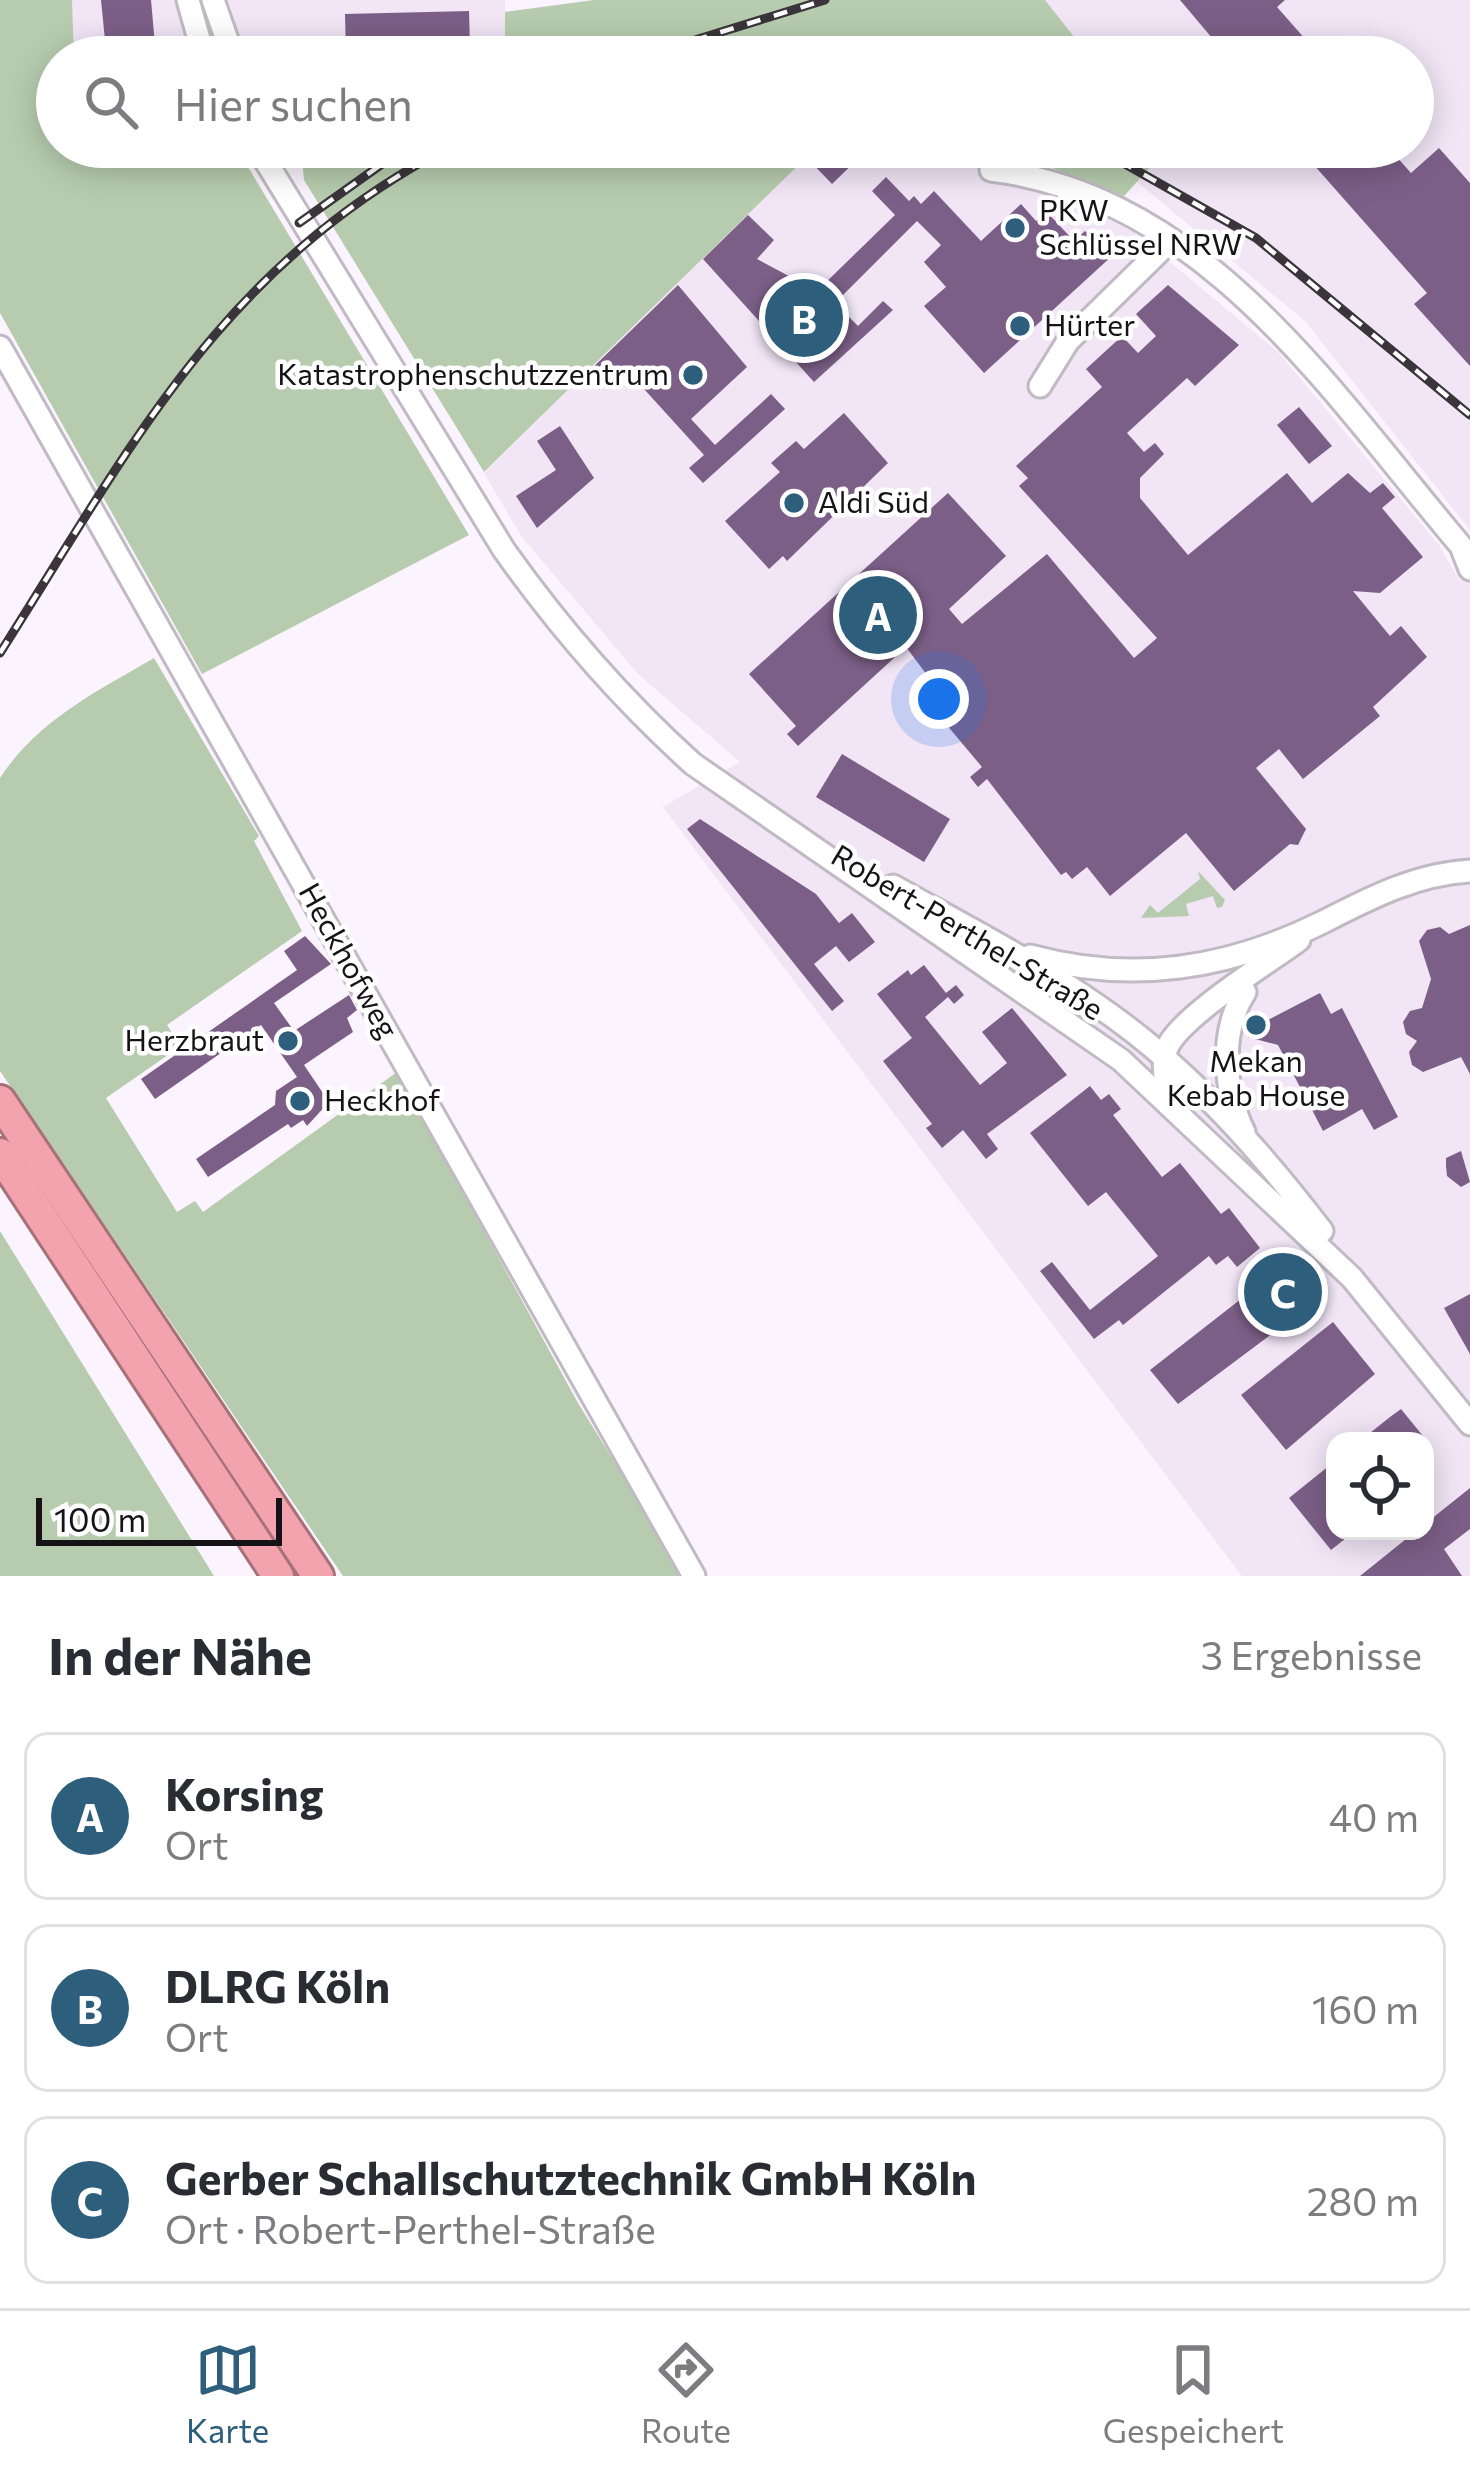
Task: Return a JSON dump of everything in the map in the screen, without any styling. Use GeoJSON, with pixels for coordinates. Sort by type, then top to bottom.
{"type":"FeatureCollection","features":[{"type":"Feature","properties":{"kind":"highway"},"geometry":{"type":"LineString","coordinates":[[0,1101],[318,1576]]}},
{"type":"Feature","properties":{"kind":"highway"},"geometry":{"type":"LineString","coordinates":[[0,1154],[278,1576]]}},
{"type":"Feature","properties":{"kind":"street"},"geometry":{"type":"LineString","coordinates":[[213,0],[226,36]]}},
{"type":"Feature","properties":{"kind":"street"},"geometry":{"type":"LineString","coordinates":[[191,1],[199,36]]}},
{"type":"Feature","properties":{"kind":"street","name":"Robert-Perthel-Straße"},"geometry":{"type":"LineString","coordinates":[[272,168],[345,297],[546,610],[640,717],[693,764],[1121,1060],[1352,1277]]}},
{"type":"Feature","properties":{"kind":"street"},"geometry":{"type":"LineString","coordinates":[[991,170],[1048,177],[1171,240],[1270,318],[1461,545],[1470,569]]}},
{"type":"Feature","properties":{"kind":"street"},"geometry":{"type":"LineString","coordinates":[[1040,386],[1068,341],[1171,240]]}},
{"type":"Feature","properties":{"kind":"street","name":"Heckhofweg"},"geometry":{"type":"LineString","coordinates":[[0,347],[694,1576]]}},
{"type":"Feature","properties":{"kind":"street","name":"Robert-Perthel-Straße"},"geometry":{"type":"LineString","coordinates":[[764,814],[1006,950],[1166,1058],[1249,1143],[1470,1424]]}},
{"type":"Feature","properties":{"kind":"street"},"geometry":{"type":"LineString","coordinates":[[1006,950],[1067,966],[1141,973],[1227,962],[1410,882],[1470,871]]}},
{"type":"Feature","properties":{"kind":"street"},"geometry":{"type":"LineString","coordinates":[[1176,1111],[1166,1088],[1166,1058],[1176,1034],[1324,922]]}},
{"type":"Feature","properties":{"kind":"street"},"geometry":{"type":"LineString","coordinates":[[1121,1060],[1146,1065],[1166,1058],[1245,992],[1259,973]]}},
{"type":"Feature","properties":{"kind":"street"},"geometry":{"type":"LineString","coordinates":[[1245,992],[1226,1072],[1249,1143]]}},
{"type":"Feature","properties":{"kind":"shaded area"},"geometry":{"type":"Polygon","coordinates":[[[72,0],[505,0],[505,36],[73,36],[72,0]]]}},
{"type":"Feature","properties":{"kind":"shaded area"},"geometry":{"type":"Polygon","coordinates":[[[1045,0],[1470,0],[1470,530],[1305,321],[1136,181],[1148,168],[1434,168],[1434,36],[1073,36],[1045,0]]]}},
{"type":"Feature","properties":{"kind":"shaded area"},"geometry":{"type":"Polygon","coordinates":[[[796,168],[1027,168],[1124,224],[1278,352],[1439,545],[1460,581],[1470,577],[1470,1576],[1242,1576],[663,807],[740,762],[638,674],[522,537],[484,473],[796,168]]]}},
{"type":"Feature","properties":{"kind":"green space"},"geometry":{"type":"Polygon","coordinates":[[[0,0],[72,0],[73,36],[36,36],[36,168],[249,168],[469,535],[202,674],[0,313],[0,0]]]}},
{"type":"Feature","properties":{"kind":"green space"},"geometry":{"type":"Polygon","coordinates":[[[594,0],[1045,0],[1073,36],[505,36],[505,12],[594,0]]]}},
{"type":"Feature","properties":{"kind":"green space"},"geometry":{"type":"Polygon","coordinates":[[[303,168],[795,168],[484,472],[304,180],[303,168]]]}},
{"type":"Feature","properties":{"kind":"green space"},"geometry":{"type":"Polygon","coordinates":[[[1053,168],[1150,168],[1124,196],[1053,168]]]}},
{"type":"Feature","properties":{"kind":"green space"},"geometry":{"type":"Polygon","coordinates":[[[154,658],[259,836],[254,841],[302,931],[167,1025],[181,1046],[106,1098],[177,1212],[195,1201],[203,1212],[397,1072],[578,1403],[685,1576],[343,1576],[0,1071],[0,778],[50,724],[154,658]]]}},
{"type":"Feature","properties":{"kind":"green space"},"geometry":{"type":"Polygon","coordinates":[[[1198,871],[1225,900],[1222,907],[1217,908],[1213,896],[1186,904],[1189,916],[1141,918],[1150,905],[1158,913],[1200,879],[1198,871]]]}},
{"type":"Feature","properties":{"kind":"green space"},"geometry":{"type":"Polygon","coordinates":[[[0,1231],[214,1576],[0,1576],[0,1231]]]}},
{"type":"Feature","properties":{"kind":"building"},"geometry":{"type":"Polygon","coordinates":[[[101,0],[151,0],[154,36],[105,36],[101,0]]]}},
{"type":"Feature","properties":{"kind":"building"},"geometry":{"type":"Polygon","coordinates":[[[1180,0],[1285,0],[1277,7],[1303,36],[1210,36],[1180,0]]]}},
{"type":"Feature","properties":{"kind":"building"},"geometry":{"type":"Polygon","coordinates":[[[469,11],[470,36],[346,36],[345,14],[469,11]]]}},
{"type":"Feature","properties":{"kind":"building"},"geometry":{"type":"Polygon","coordinates":[[[1439,148],[1470,183],[1470,366],[1414,304],[1427,293],[1317,168],[1407,168],[1411,173],[1417,168],[1434,168],[1434,152],[1439,148]]]}},
{"type":"Feature","properties":{"kind":"building"},"geometry":{"type":"Polygon","coordinates":[[[817,168],[849,168],[832,184],[817,168]]]}},
{"type":"Feature","properties":{"kind":"building"},"geometry":{"type":"Polygon","coordinates":[[[886,177],[909,201],[914,196],[921,204],[934,191],[981,241],[1021,204],[1036,221],[1047,212],[1074,241],[1085,231],[1112,256],[984,373],[924,306],[946,287],[924,262],[941,245],[917,221],[835,303],[858,326],[883,301],[893,310],[814,382],[703,259],[748,215],[774,240],[757,259],[817,291],[895,215],[872,191],[886,177]]]}},
{"type":"Feature","properties":{"kind":"building"},"geometry":{"type":"Polygon","coordinates":[[[678,285],[747,367],[691,419],[715,445],[771,394],[785,409],[703,483],[689,468],[704,455],[624,367],[599,390],[585,375],[678,285]]]}},
{"type":"Feature","properties":{"kind":"building"},"geometry":{"type":"Polygon","coordinates":[[[1168,285],[1239,345],[1195,386],[1187,378],[1127,433],[1144,452],[1155,443],[1164,454],[1140,478],[1140,498],[1188,555],[1287,473],[1312,503],[1348,473],[1370,493],[1383,483],[1395,497],[1382,508],[1423,557],[1380,593],[1353,591],[1390,636],[1401,626],[1427,657],[1373,707],[1380,716],[1303,779],[1279,749],[1256,768],[1306,829],[1298,845],[1290,844],[1234,891],[1186,833],[1110,896],[1087,867],[1072,879],[1066,872],[1061,875],[987,779],[978,787],[970,777],[982,767],[914,686],[927,675],[906,647],[798,746],[787,734],[796,726],[749,674],[948,493],[1006,556],[949,609],[962,624],[1047,554],[1134,658],[1157,638],[1019,486],[1028,478],[1016,466],[1102,387],[1086,369],[1122,336],[1138,353],[1156,336],[1136,314],[1168,285]]]}},
{"type":"Feature","properties":{"kind":"building"},"geometry":{"type":"Polygon","coordinates":[[[1299,407],[1332,446],[1309,464],[1277,425],[1299,407]]]}},
{"type":"Feature","properties":{"kind":"building","name":"Aldi Süd"},"geometry":{"type":"Polygon","coordinates":[[[844,413],[888,463],[787,561],[783,556],[769,569],[725,521],[780,472],[771,463],[796,441],[804,449],[844,413]]]}},
{"type":"Feature","properties":{"kind":"building"},"geometry":{"type":"Polygon","coordinates":[[[560,426],[594,478],[537,528],[516,496],[556,470],[537,441],[560,426]]]}},
{"type":"Feature","properties":{"kind":"building"},"geometry":{"type":"Polygon","coordinates":[[[842,754],[950,819],[924,862],[816,797],[842,754]]]}},
{"type":"Feature","properties":{"kind":"building"},"geometry":{"type":"Polygon","coordinates":[[[700,819],[816,894],[839,923],[852,913],[875,942],[849,962],[836,946],[814,964],[844,1001],[832,1011],[687,829],[700,819]]]}},
{"type":"Feature","properties":{"kind":"building"},"geometry":{"type":"Polygon","coordinates":[[[1470,925],[1470,1074],[1461,1057],[1423,1072],[1412,1065],[1409,1052],[1417,1041],[1406,1034],[1403,1022],[1410,1011],[1422,1008],[1431,979],[1419,941],[1427,930],[1440,927],[1449,934],[1470,925]]]}},
{"type":"Feature","properties":{"kind":"building"},"geometry":{"type":"Polygon","coordinates":[[[305,936],[331,964],[274,1003],[294,1031],[349,995],[357,1010],[347,1018],[353,1032],[304,1065],[329,1102],[307,1126],[303,1120],[291,1128],[288,1124],[208,1177],[196,1159],[275,1105],[276,1091],[297,1077],[261,1025],[155,1099],[141,1079],[297,970],[284,951],[305,936]]]}},
{"type":"Feature","properties":{"kind":"building"},"geometry":{"type":"Polygon","coordinates":[[[924,965],[946,993],[956,985],[964,995],[954,1004],[948,997],[925,1017],[980,1085],[1007,1063],[982,1032],[1012,1008],[1067,1075],[987,1134],[998,1149],[986,1159],[963,1130],[942,1148],[926,1128],[932,1124],[883,1061],[912,1038],[877,994],[908,970],[911,975],[924,965]]]}},
{"type":"Feature","properties":{"kind":"building"},"geometry":{"type":"Polygon","coordinates":[[[1320,993],[1331,1014],[1342,1008],[1398,1117],[1374,1130],[1362,1109],[1323,1131],[1278,1045],[1248,1037],[1259,1013],[1264,1022],[1320,993]]]}},
{"type":"Feature","properties":{"kind":"building"},"geometry":{"type":"Polygon","coordinates":[[[1090,1086],[1101,1100],[1109,1094],[1121,1109],[1113,1115],[1162,1177],[1180,1163],[1221,1214],[1229,1208],[1260,1248],[1237,1267],[1228,1256],[1216,1265],[1209,1256],[1123,1325],[1119,1320],[1094,1339],[1040,1271],[1052,1262],[1090,1310],[1158,1256],[1106,1192],[1088,1206],[1030,1133],[1090,1086]]]}},
{"type":"Feature","properties":{"kind":"building"},"geometry":{"type":"Polygon","coordinates":[[[1461,1151],[1470,1182],[1461,1187],[1447,1176],[1446,1158],[1461,1151]]]}},
{"type":"Feature","properties":{"kind":"building"},"geometry":{"type":"Polygon","coordinates":[[[1282,1267],[1312,1304],[1178,1404],[1150,1370],[1282,1267]]]}},
{"type":"Feature","properties":{"kind":"building"},"geometry":{"type":"Polygon","coordinates":[[[1470,1294],[1470,1354],[1444,1308],[1470,1294]]]}},
{"type":"Feature","properties":{"kind":"building"},"geometry":{"type":"Polygon","coordinates":[[[1333,1322],[1375,1374],[1286,1450],[1241,1395],[1333,1322]]]}},
{"type":"Feature","properties":{"kind":"building"},"geometry":{"type":"Polygon","coordinates":[[[1401,1409],[1420,1432],[1371,1432],[1401,1409]]]}},
{"type":"Feature","properties":{"kind":"building"},"geometry":{"type":"Polygon","coordinates":[[[1326,1468],[1326,1540],[1344,1540],[1331,1550],[1289,1498],[1326,1468]]]}},
{"type":"Feature","properties":{"kind":"building"},"geometry":{"type":"Polygon","coordinates":[[[1470,1488],[1470,1529],[1444,1549],[1462,1576],[1360,1576],[1405,1540],[1434,1540],[1434,1517],[1470,1488]]]}},
{"type":"Feature","properties":{"kind":"railway"},"geometry":{"type":"LineString","coordinates":[[708,36],[825,0]]}},
{"type":"Feature","properties":{"kind":"railway"},"geometry":{"type":"LineString","coordinates":[[299,223],[376,168]]}},
{"type":"Feature","properties":{"kind":"railway"},"geometry":{"type":"LineString","coordinates":[[0,653],[140,433],[188,367],[301,247],[414,168]]}},
{"type":"Feature","properties":{"kind":"railway"},"geometry":{"type":"LineString","coordinates":[[1132,168],[1256,238],[1470,415]]}},
{"type":"Feature","properties":{"kind":"place","name":"PKW Schlüssel NRW"},"geometry":{"type":"Point","coordinates":[1015,228]}},
{"type":"Feature","properties":{"kind":"place","name":"DLRG Köln"},"geometry":{"type":"Point","coordinates":[804,318]}},
{"type":"Feature","properties":{"kind":"place","name":"Hürter"},"geometry":{"type":"Point","coordinates":[1020,326]}},
{"type":"Feature","properties":{"kind":"place","name":"Katastrophenschutzzentrum"},"geometry":{"type":"Point","coordinates":[693,375]}},
{"type":"Feature","properties":{"kind":"place","name":"Aldi Süd"},"geometry":{"type":"Point","coordinates":[794,503]}},
{"type":"Feature","properties":{"kind":"place","name":"Korsing"},"geometry":{"type":"Point","coordinates":[878,615]}},
{"type":"Feature","properties":{"kind":"place","name":"Mekan Kebab House"},"geometry":{"type":"Point","coordinates":[1256,1025]}},
{"type":"Feature","properties":{"kind":"place","name":"Herzbraut"},"geometry":{"type":"Point","coordinates":[288,1041]}},
{"type":"Feature","properties":{"kind":"place","name":"Heckhof"},"geometry":{"type":"Point","coordinates":[300,1101]}},
{"type":"Feature","properties":{"kind":"place","name":"Gerber Schallschutztechnik GmbH Köln"},"geometry":{"type":"Point","coordinates":[1283,1292]}}]}
